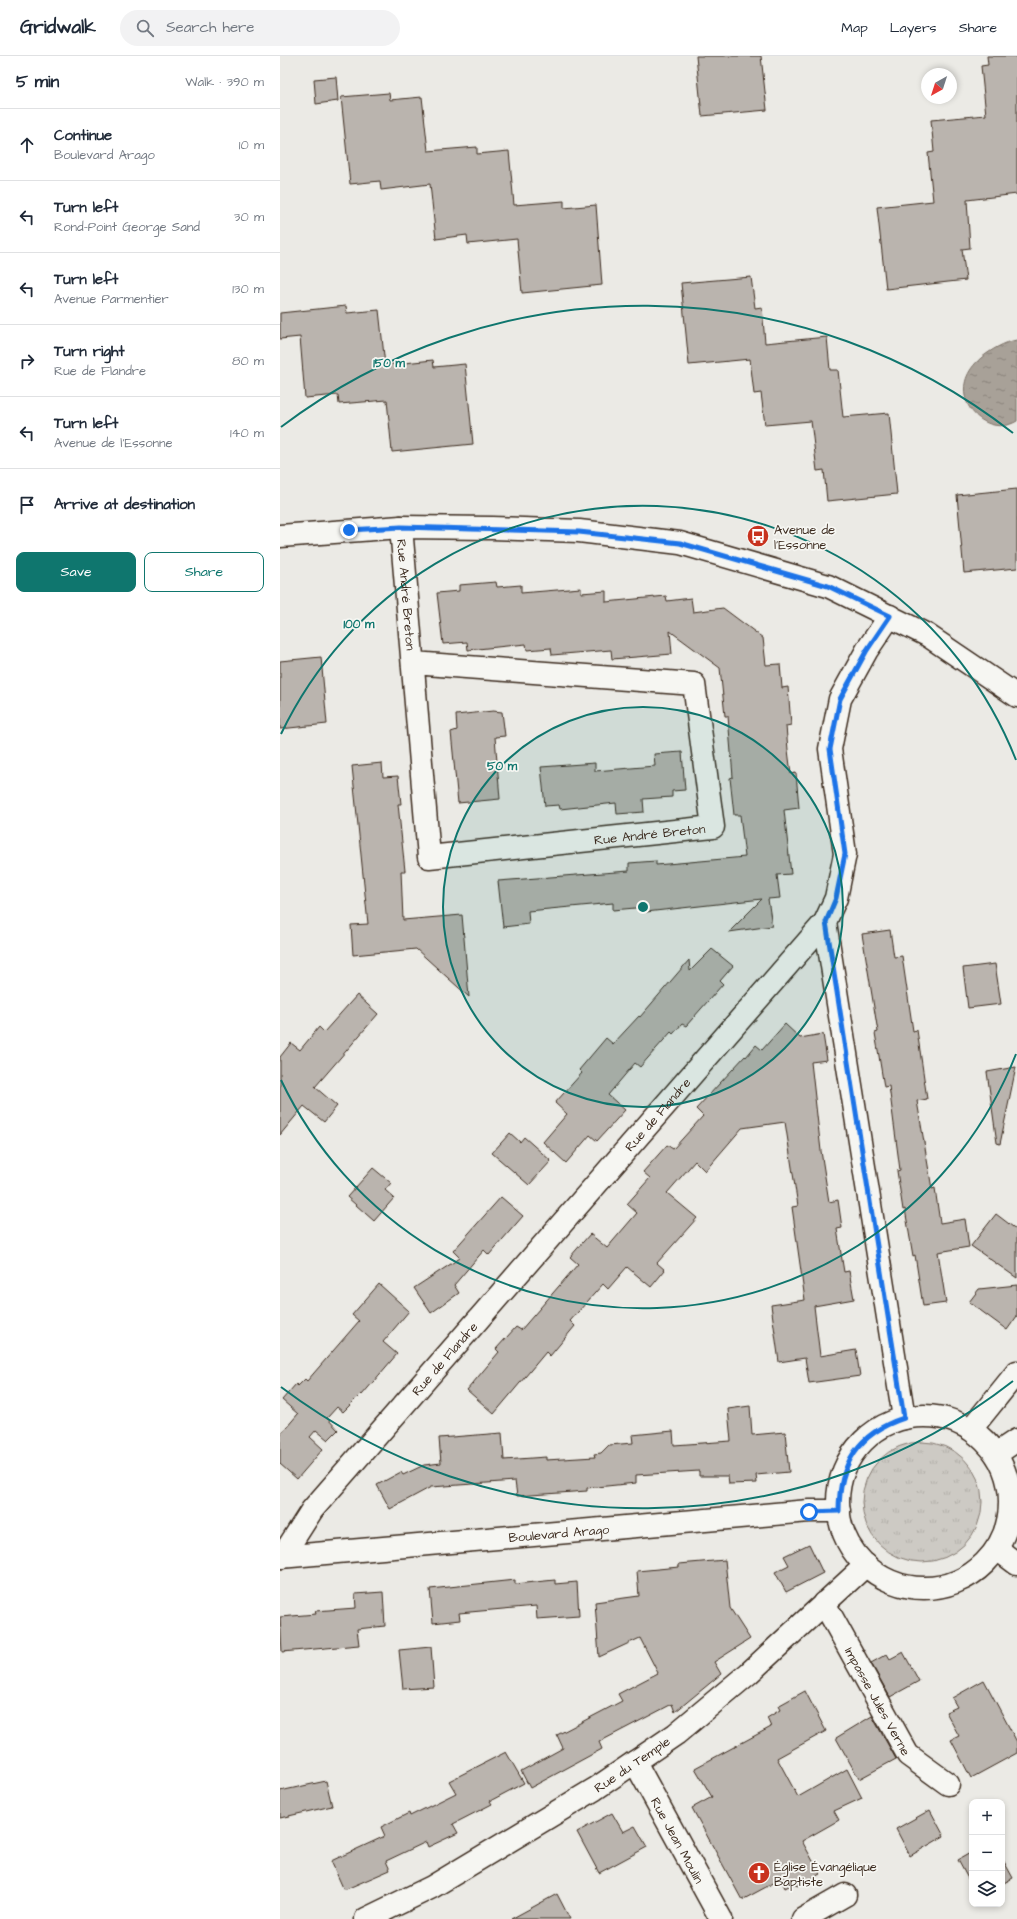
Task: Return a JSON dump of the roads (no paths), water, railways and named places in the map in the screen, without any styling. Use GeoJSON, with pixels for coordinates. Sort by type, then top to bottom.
{"type":"FeatureCollection","features":[{"type":"Feature","properties":{"kind":"street"},"geometry":{"type":"LineString","coordinates":[[280,536],[401,527],[579,532],[680,543],[828,586],[927,635],[1017,696]]}},
{"type":"Feature","properties":{"kind":"street","name":"Rue André Breton"},"geometry":{"type":"LineString","coordinates":[[401,527],[429,857],[713,827],[694,684],[413,663]]}},
{"type":"Feature","properties":{"kind":"street","name":"Rue de Flandre"},"geometry":{"type":"LineString","coordinates":[[281,1557],[312,1510],[826,922],[836,898],[845,854],[830,749],[838,706],[840,699],[867,650],[890,616]]}},
{"type":"Feature","properties":{"kind":"street"},"geometry":{"type":"LineString","coordinates":[[826,922],[904,1418]]}},
{"type":"Feature","properties":{"kind":"street"},"geometry":{"type":"LineString","coordinates":[[971,1429],[1017,1372]]}},
{"type":"Feature","properties":{"kind":"street"},"geometry":{"type":"LineString","coordinates":[[932,1416],[958,1423],[971,1429],[985,1440],[996,1454],[1008,1480],[1010,1508],[1008,1523],[996,1549],[976,1571],[964,1578],[935,1587],[905,1586],[891,1581],[866,1565],[850,1546],[841,1523],[839,1511],[841,1480],[854,1452],[863,1440],[889,1423],[904,1418],[932,1416]]}},
{"type":"Feature","properties":{"kind":"street"},"geometry":{"type":"LineString","coordinates":[[996,1454],[1017,1440]]}},
{"type":"Feature","properties":{"kind":"street","name":"Boulevard Arago"},"geometry":{"type":"LineString","coordinates":[[281,1557],[809,1512],[839,1511]]}},
{"type":"Feature","properties":{"kind":"street"},"geometry":{"type":"LineString","coordinates":[[996,1549],[1017,1564]]}},
{"type":"Feature","properties":{"kind":"street","name":"Rue du Temple"},"geometry":{"type":"LineString","coordinates":[[366,1919],[432,1887],[595,1789],[676,1734],[737,1683],[866,1565]]}},
{"type":"Feature","properties":{"kind":"street","name":"Impasse Jules Verne"},"geometry":{"type":"LineString","coordinates":[[824,1603],[908,1756],[948,1784]]}},
{"type":"Feature","properties":{"kind":"street","name":"Rue Jean Moulin"},"geometry":{"type":"LineString","coordinates":[[635,1762],[721,1919]]}},
{"type":"Feature","properties":{"kind":"street"},"geometry":{"type":"LineString","coordinates":[[803,1919],[845,1895]]}},
{"type":"Feature","properties":{"kind":"water"},"geometry":{"type":"Polygon","coordinates":[[[1017,340],[1017,421],[1004,425],[992,425],[980,419],[971,410],[966,399],[965,385],[969,372],[981,358],[998,347],[1017,340]]]}},
{"type":"Feature","properties":{"kind":"place","name":"Avenue de l'Essonne"},"geometry":{"type":"Point","coordinates":[758,536]}},
{"type":"Feature","properties":{"kind":"place","name":"Église Évangélique Baptiste"},"geometry":{"type":"Point","coordinates":[759,1873]}}]}
